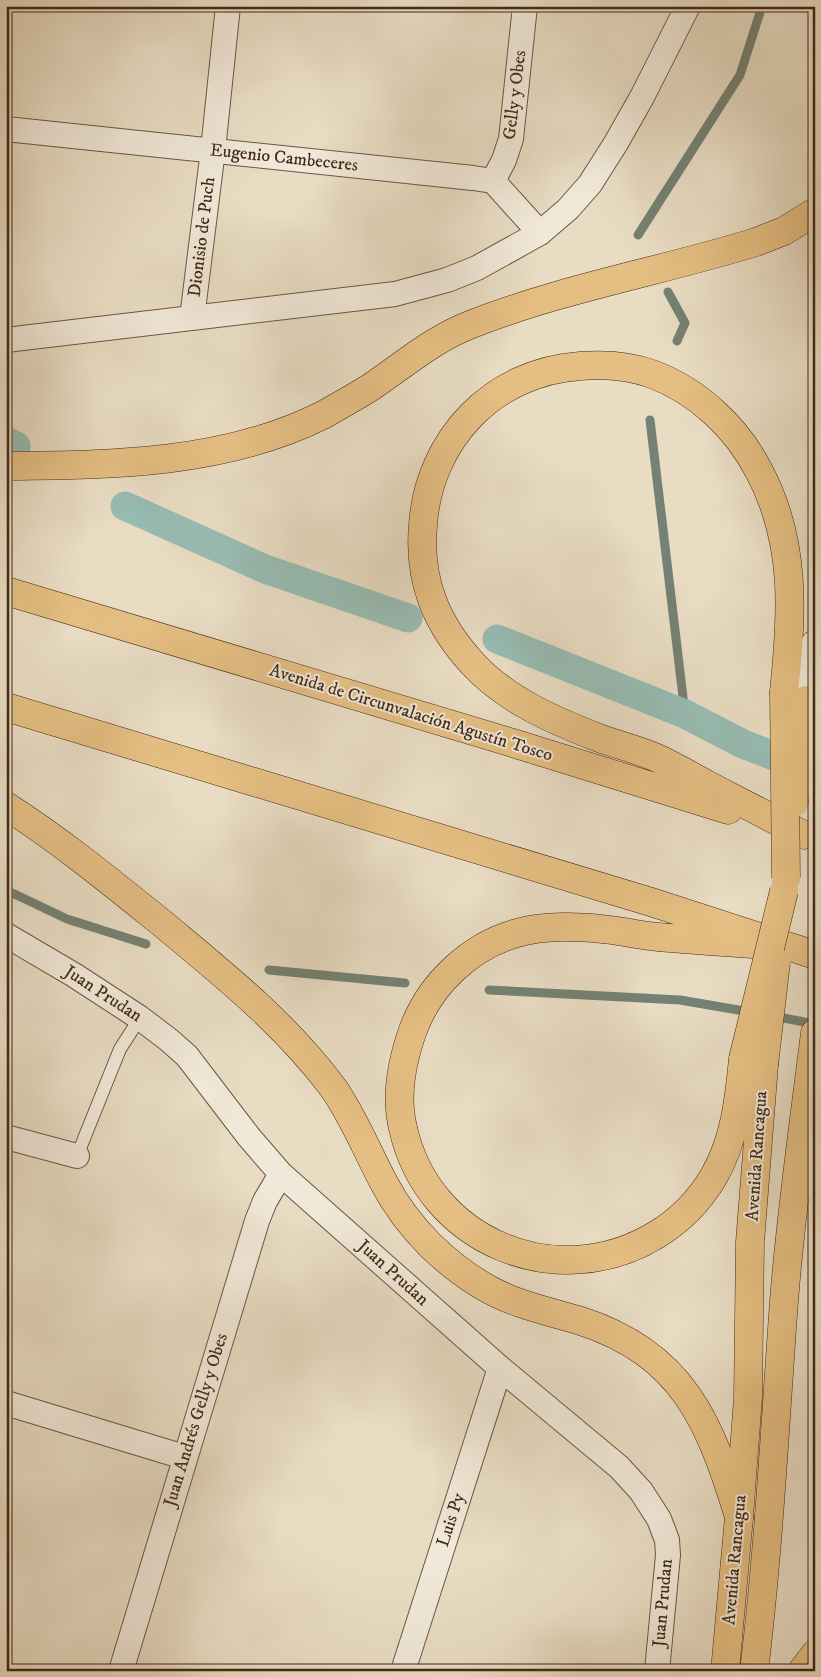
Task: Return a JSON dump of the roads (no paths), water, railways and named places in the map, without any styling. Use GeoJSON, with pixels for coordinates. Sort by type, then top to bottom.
{"type":"FeatureCollection","features":[{"type":"Feature","properties":{"kind":"main road"},"geometry":{"type":"LineString","coordinates":[[6,466],[115,463],[183,457],[235,448],[267,438],[346,402],[372,386],[422,349],[458,329],[535,302],[756,242],[784,231],[815,212]]}},
{"type":"Feature","properties":{"kind":"main road"},"geometry":{"type":"LineString","coordinates":[[806,952],[655,937],[576,927],[520,932],[497,940],[476,951],[458,965],[436,989],[416,1024],[407,1049],[401,1074],[402,1126],[409,1152],[420,1175],[435,1197],[454,1217],[476,1234],[503,1248],[532,1257],[560,1261],[586,1260],[615,1254],[640,1245],[680,1218],[714,1176],[725,1152],[754,1062],[785,885],[795,696],[789,649],[791,596],[788,562],[782,531],[760,472],[745,446],[725,422],[701,402],[677,386],[652,374],[627,368],[597,365],[566,367],[535,375],[506,387],[482,405],[462,425],[446,448],[433,475],[424,508],[422,538],[423,569],[430,598],[442,622],[464,654],[475,666],[524,704],[597,738],[656,758],[809,837]]}},
{"type":"Feature","properties":{"kind":"main road","name":"Avenida de Circunvalación Agustín Tosco"},"geometry":{"type":"LineString","coordinates":[[6,591],[686,796],[809,837]]}},
{"type":"Feature","properties":{"kind":"main road"},"geometry":{"type":"LineString","coordinates":[[795,696],[815,644]]}},
{"type":"Feature","properties":{"kind":"main road"},"geometry":{"type":"LineString","coordinates":[[6,707],[642,899],[806,952]]}},
{"type":"Feature","properties":{"kind":"main road"},"geometry":{"type":"LineString","coordinates":[[6,806],[66,848],[114,885],[240,988],[292,1037],[334,1090],[353,1120],[384,1184],[402,1212],[422,1236],[452,1264],[488,1289],[518,1303],[607,1331],[651,1357],[669,1374],[699,1412],[710,1433],[723,1464],[740,1517]]}},
{"type":"Feature","properties":{"kind":"main road","name":"Avenida Rancagua"},"geometry":{"type":"LineString","coordinates":[[754,1671],[763,1585],[784,1300],[815,1034]]}},
{"type":"Feature","properties":{"kind":"main road","name":"Avenida Rancagua"},"geometry":{"type":"LineString","coordinates":[[725,1671],[740,1517],[748,1398],[754,1062]]}},
{"type":"Feature","properties":{"kind":"main road"},"geometry":{"type":"LineString","coordinates":[[802,1671],[815,1654]]}},
{"type":"Feature","properties":{"kind":"street","name":"Dionisio de Puch"},"geometry":{"type":"LineString","coordinates":[[192,318],[213,150],[228,6]]}},
{"type":"Feature","properties":{"kind":"street","name":"Gelly y Obes"},"geometry":{"type":"LineString","coordinates":[[493,181],[504,160],[511,139],[525,6]]}},
{"type":"Feature","properties":{"kind":"street"},"geometry":{"type":"LineString","coordinates":[[6,340],[395,294],[447,280],[510,251],[540,233],[568,209],[590,184],[642,97],[688,6]]}},
{"type":"Feature","properties":{"kind":"street","name":"Eugenio Cambeceres"},"geometry":{"type":"LineString","coordinates":[[6,129],[493,181]]}},
{"type":"Feature","properties":{"kind":"street"},"geometry":{"type":"LineString","coordinates":[[493,181],[540,233]]}},
{"type":"Feature","properties":{"kind":"street","name":"Juan Prudan"},"geometry":{"type":"LineString","coordinates":[[6,935],[74,975],[140,1018],[169,1040],[187,1056],[249,1137],[281,1174],[500,1368],[619,1467],[641,1491],[659,1519],[667,1540],[668,1555],[657,1671]]}},
{"type":"Feature","properties":{"kind":"street"},"geometry":{"type":"LineString","coordinates":[[6,1137],[77,1156]]}},
{"type":"Feature","properties":{"kind":"street","name":"Juan Andrés Gelly y Obes"},"geometry":{"type":"LineString","coordinates":[[121,1671],[184,1457],[257,1221],[265,1201],[281,1174]]}},
{"type":"Feature","properties":{"kind":"street","name":"Luis Py"},"geometry":{"type":"LineString","coordinates":[[403,1671],[500,1368]]}},
{"type":"Feature","properties":{"kind":"street"},"geometry":{"type":"LineString","coordinates":[[6,1403],[184,1457]]}},
{"type":"Feature","properties":{"kind":"lane"},"geometry":{"type":"LineString","coordinates":[[77,1156],[120,1049],[140,1018]]}},
{"type":"Feature","properties":{"kind":"waterway"},"geometry":{"type":"LineString","coordinates":[[638,235],[740,75],[762,6]]}},
{"type":"Feature","properties":{"kind":"waterway"},"geometry":{"type":"LineString","coordinates":[[668,292],[685,323],[677,341]]}},
{"type":"Feature","properties":{"kind":"waterway"},"geometry":{"type":"LineString","coordinates":[[650,420],[685,714]]}},
{"type":"Feature","properties":{"kind":"waterway"},"geometry":{"type":"LineString","coordinates":[[6,441],[16,446]]}},
{"type":"Feature","properties":{"kind":"waterway"},"geometry":{"type":"LineString","coordinates":[[125,506],[265,569],[408,618]]}},
{"type":"Feature","properties":{"kind":"waterway"},"geometry":{"type":"LineString","coordinates":[[497,639],[685,714],[743,744],[815,772]]}},
{"type":"Feature","properties":{"kind":"waterway"},"geometry":{"type":"LineString","coordinates":[[6,890],[67,919],[146,944]]}},
{"type":"Feature","properties":{"kind":"waterway"},"geometry":{"type":"LineString","coordinates":[[269,970],[405,983]]}},
{"type":"Feature","properties":{"kind":"waterway"},"geometry":{"type":"LineString","coordinates":[[489,990],[680,1000],[750,1012]]}},
{"type":"Feature","properties":{"kind":"waterway"},"geometry":{"type":"LineString","coordinates":[[773,1016],[815,1024]]}}]}
